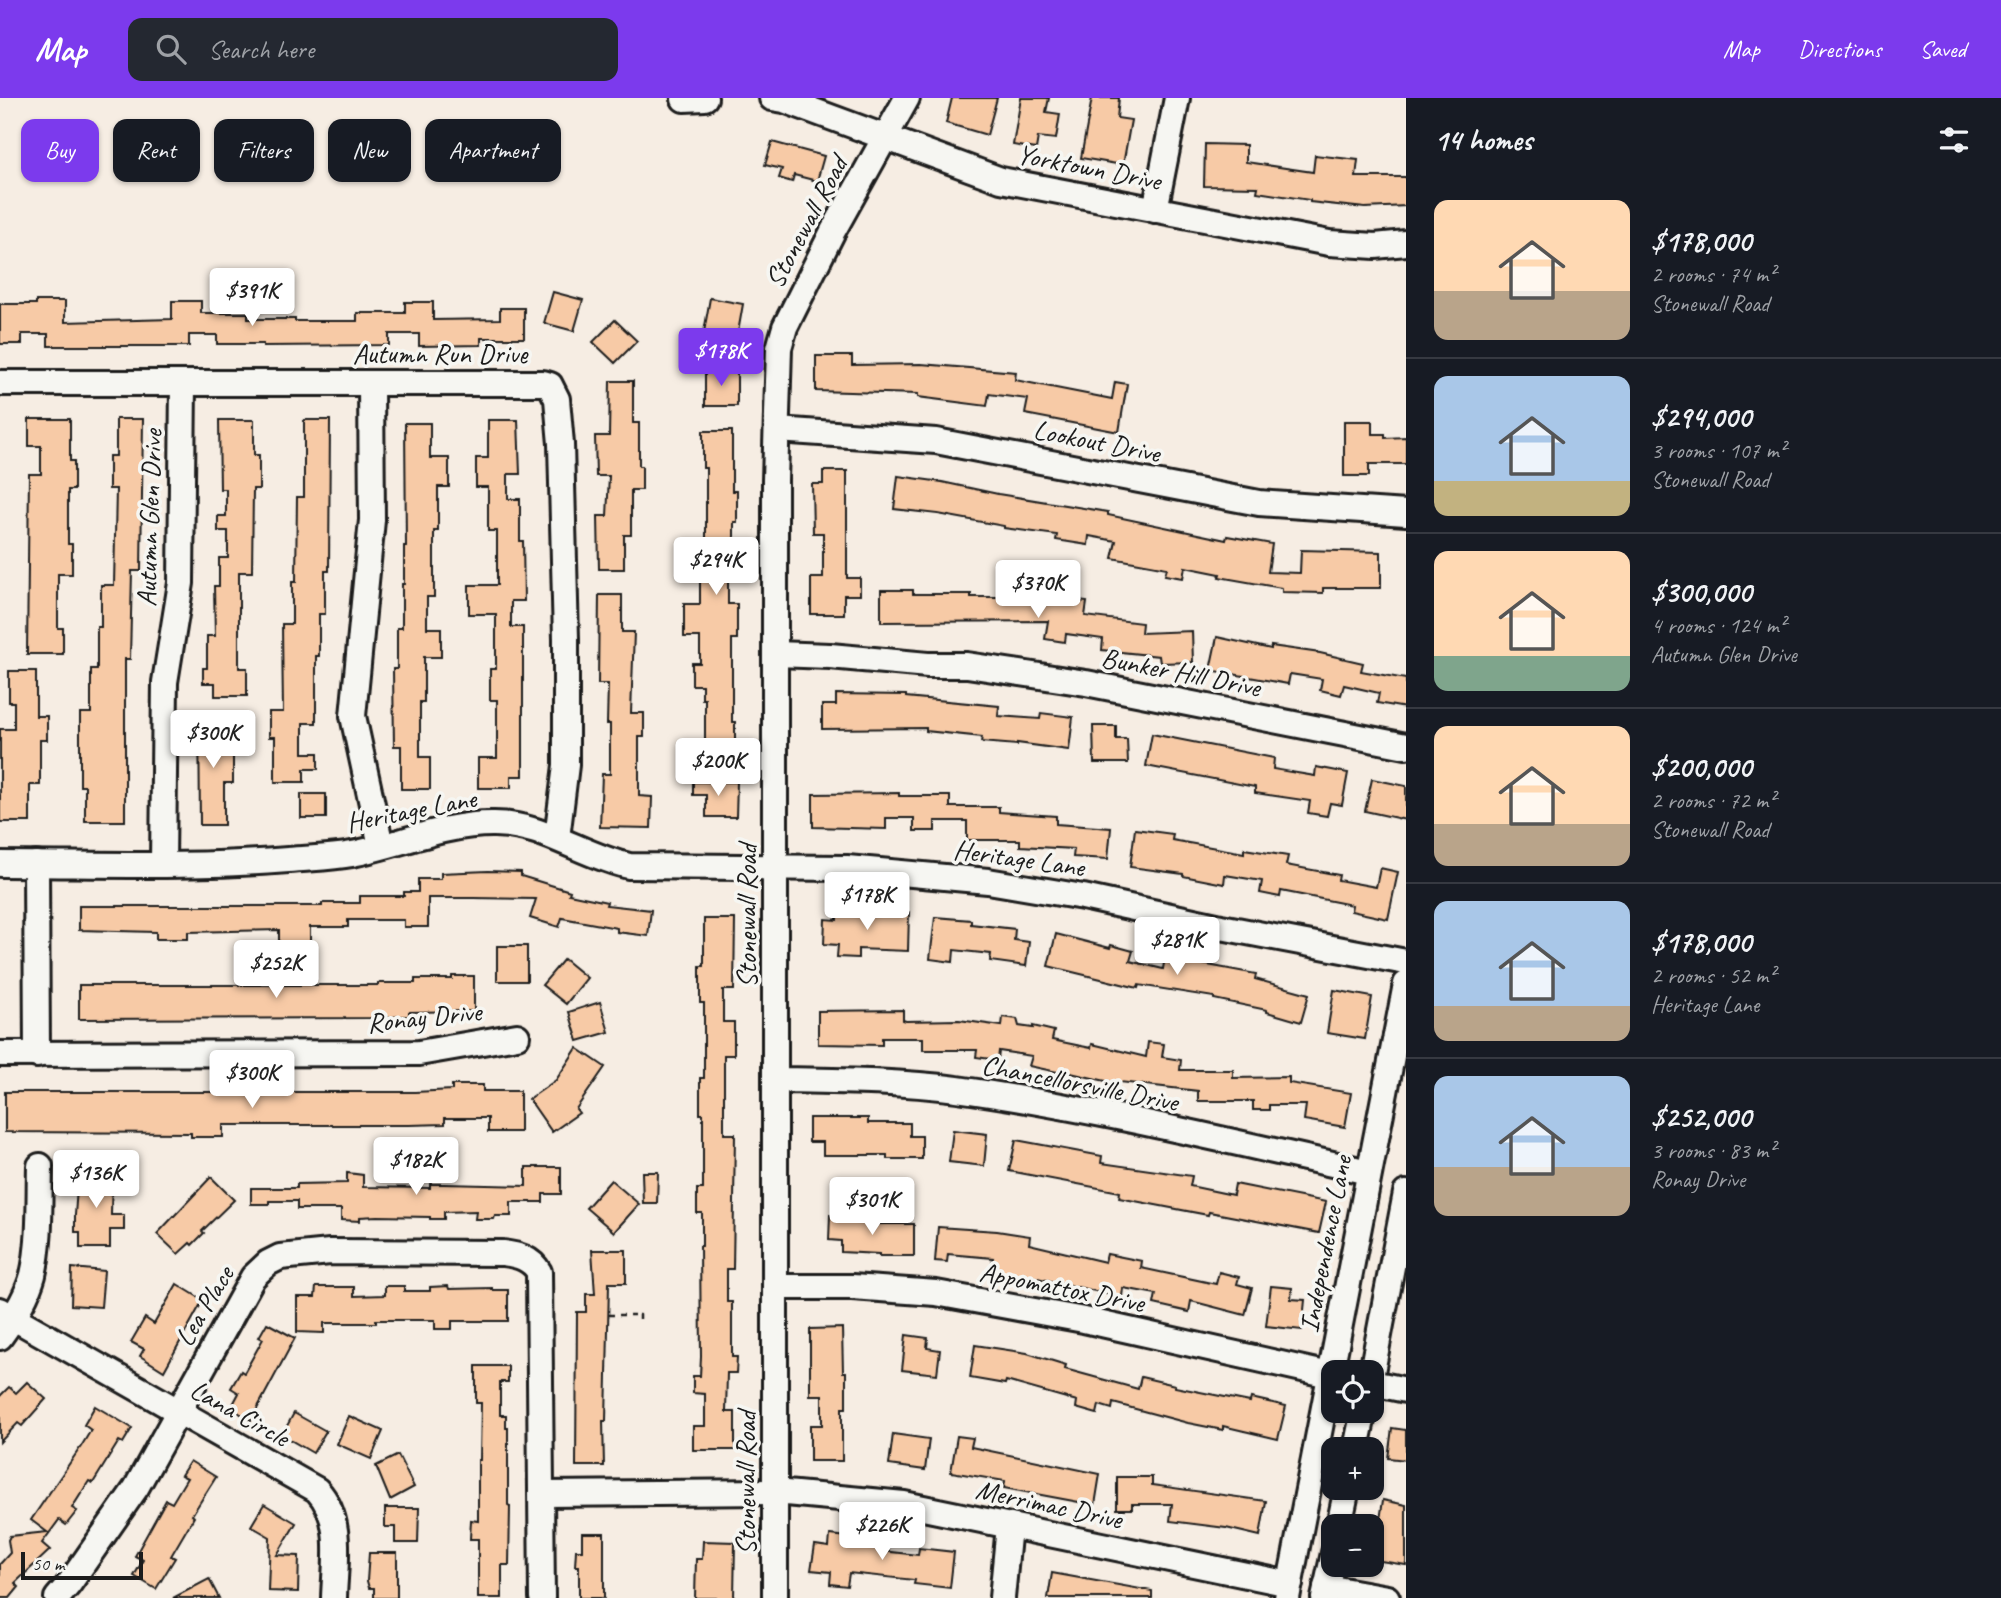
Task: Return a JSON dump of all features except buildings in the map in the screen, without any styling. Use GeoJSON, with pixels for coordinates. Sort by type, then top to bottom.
{"type":"FeatureCollection","features":[{"type":"Feature","properties":{"kind":"street","name":"Yorktown Drive"},"geometry":{"type":"LineString","coordinates":[[772,98],[784,100],[1001,180],[1329,243],[1375,246],[1406,243]]}},
{"type":"Feature","properties":{"kind":"street","name":"Stonewall Road"},"geometry":{"type":"LineString","coordinates":[[775,1598],[779,348],[785,327],[833,231],[907,98]]}},
{"type":"Feature","properties":{"kind":"street"},"geometry":{"type":"LineString","coordinates":[[1155,210],[1177,98]]}},
{"type":"Feature","properties":{"kind":"street","name":"Autumn Run Drive"},"geometry":{"type":"LineString","coordinates":[[0,383],[550,385],[557,399],[561,444],[566,639],[566,765],[557,838]]}},
{"type":"Feature","properties":{"kind":"street","name":"Autumn Glen Drive"},"geometry":{"type":"LineString","coordinates":[[163,864],[165,682],[181,583],[183,383]]}},
{"type":"Feature","properties":{"kind":"street"},"geometry":{"type":"LineString","coordinates":[[371,383],[372,520],[353,716],[381,846]]}},
{"type":"Feature","properties":{"kind":"street","name":"Lookout Drive"},"geometry":{"type":"LineString","coordinates":[[777,430],[936,440],[1259,503],[1406,513]]}},
{"type":"Feature","properties":{"kind":"street","name":"Bunker Hill Drive"},"geometry":{"type":"LineString","coordinates":[[776,654],[928,665],[967,665],[1086,683],[1406,746]]}},
{"type":"Feature","properties":{"kind":"street","name":"Heritage Lane"},"geometry":{"type":"LineString","coordinates":[[0,864],[254,863],[351,854],[457,827],[494,824],[522,827],[557,838],[611,863],[629,866],[847,868],[988,881],[1083,897],[1221,927],[1406,962]]}},
{"type":"Feature","properties":{"kind":"street"},"geometry":{"type":"LineString","coordinates":[[36,864],[37,1055]]}},
{"type":"Feature","properties":{"kind":"street","name":"Independence Lane"},"geometry":{"type":"LineString","coordinates":[[1335,1360],[1406,984]]}},
{"type":"Feature","properties":{"kind":"street","name":"Ronay Drive"},"geometry":{"type":"LineString","coordinates":[[0,1054],[418,1053],[517,1036]]}},
{"type":"Feature","properties":{"kind":"street","name":"Chancellorsville Drive"},"geometry":{"type":"LineString","coordinates":[[776,1080],[861,1081],[956,1089],[1086,1112],[1369,1172]]}},
{"type":"Feature","properties":{"kind":"street"},"geometry":{"type":"LineString","coordinates":[[5,1321],[33,1276],[38,1234],[40,1166]]}},
{"type":"Feature","properties":{"kind":"street"},"geometry":{"type":"LineString","coordinates":[[1374,1360],[1406,1193]]}},
{"type":"Feature","properties":{"kind":"street","name":"Lea Place"},"geometry":{"type":"LineString","coordinates":[[57,1598],[136,1488],[253,1277],[268,1263],[280,1257],[330,1252],[503,1253],[522,1256],[535,1265],[539,1272],[542,1494]]}},
{"type":"Feature","properties":{"kind":"street","name":"Appomattox Drive"},"geometry":{"type":"LineString","coordinates":[[775,1287],[852,1287],[936,1293],[1084,1320],[1321,1373]]}},
{"type":"Feature","properties":{"kind":"street","name":"Lana Circle"},"geometry":{"type":"LineString","coordinates":[[5,1321],[178,1412],[317,1490],[328,1502],[336,1540],[334,1598]]}},
{"type":"Feature","properties":{"kind":"street"},"geometry":{"type":"LineString","coordinates":[[1384,1385],[1406,1390]]}},
{"type":"Feature","properties":{"kind":"street","name":"Independence Lane"},"geometry":{"type":"LineString","coordinates":[[1288,1591],[1322,1423]]}},
{"type":"Feature","properties":{"kind":"street","name":"Merrimac Drive"},"geometry":{"type":"LineString","coordinates":[[542,1494],[775,1492],[904,1504],[1288,1591]]}},
{"type":"Feature","properties":{"kind":"street"},"geometry":{"type":"LineString","coordinates":[[542,1494],[542,1598]]}},
{"type":"Feature","properties":{"kind":"street"},"geometry":{"type":"LineString","coordinates":[[1002,1598],[1009,1526]]}},
{"type":"Feature","properties":{"kind":"street"},"geometry":{"type":"LineString","coordinates":[[1325,1592],[1387,1598]]}},
{"type":"Feature","properties":{"kind":"path"},"geometry":{"type":"LineString","coordinates":[[610,1315],[640,1315],[640,1319]]}}]}
